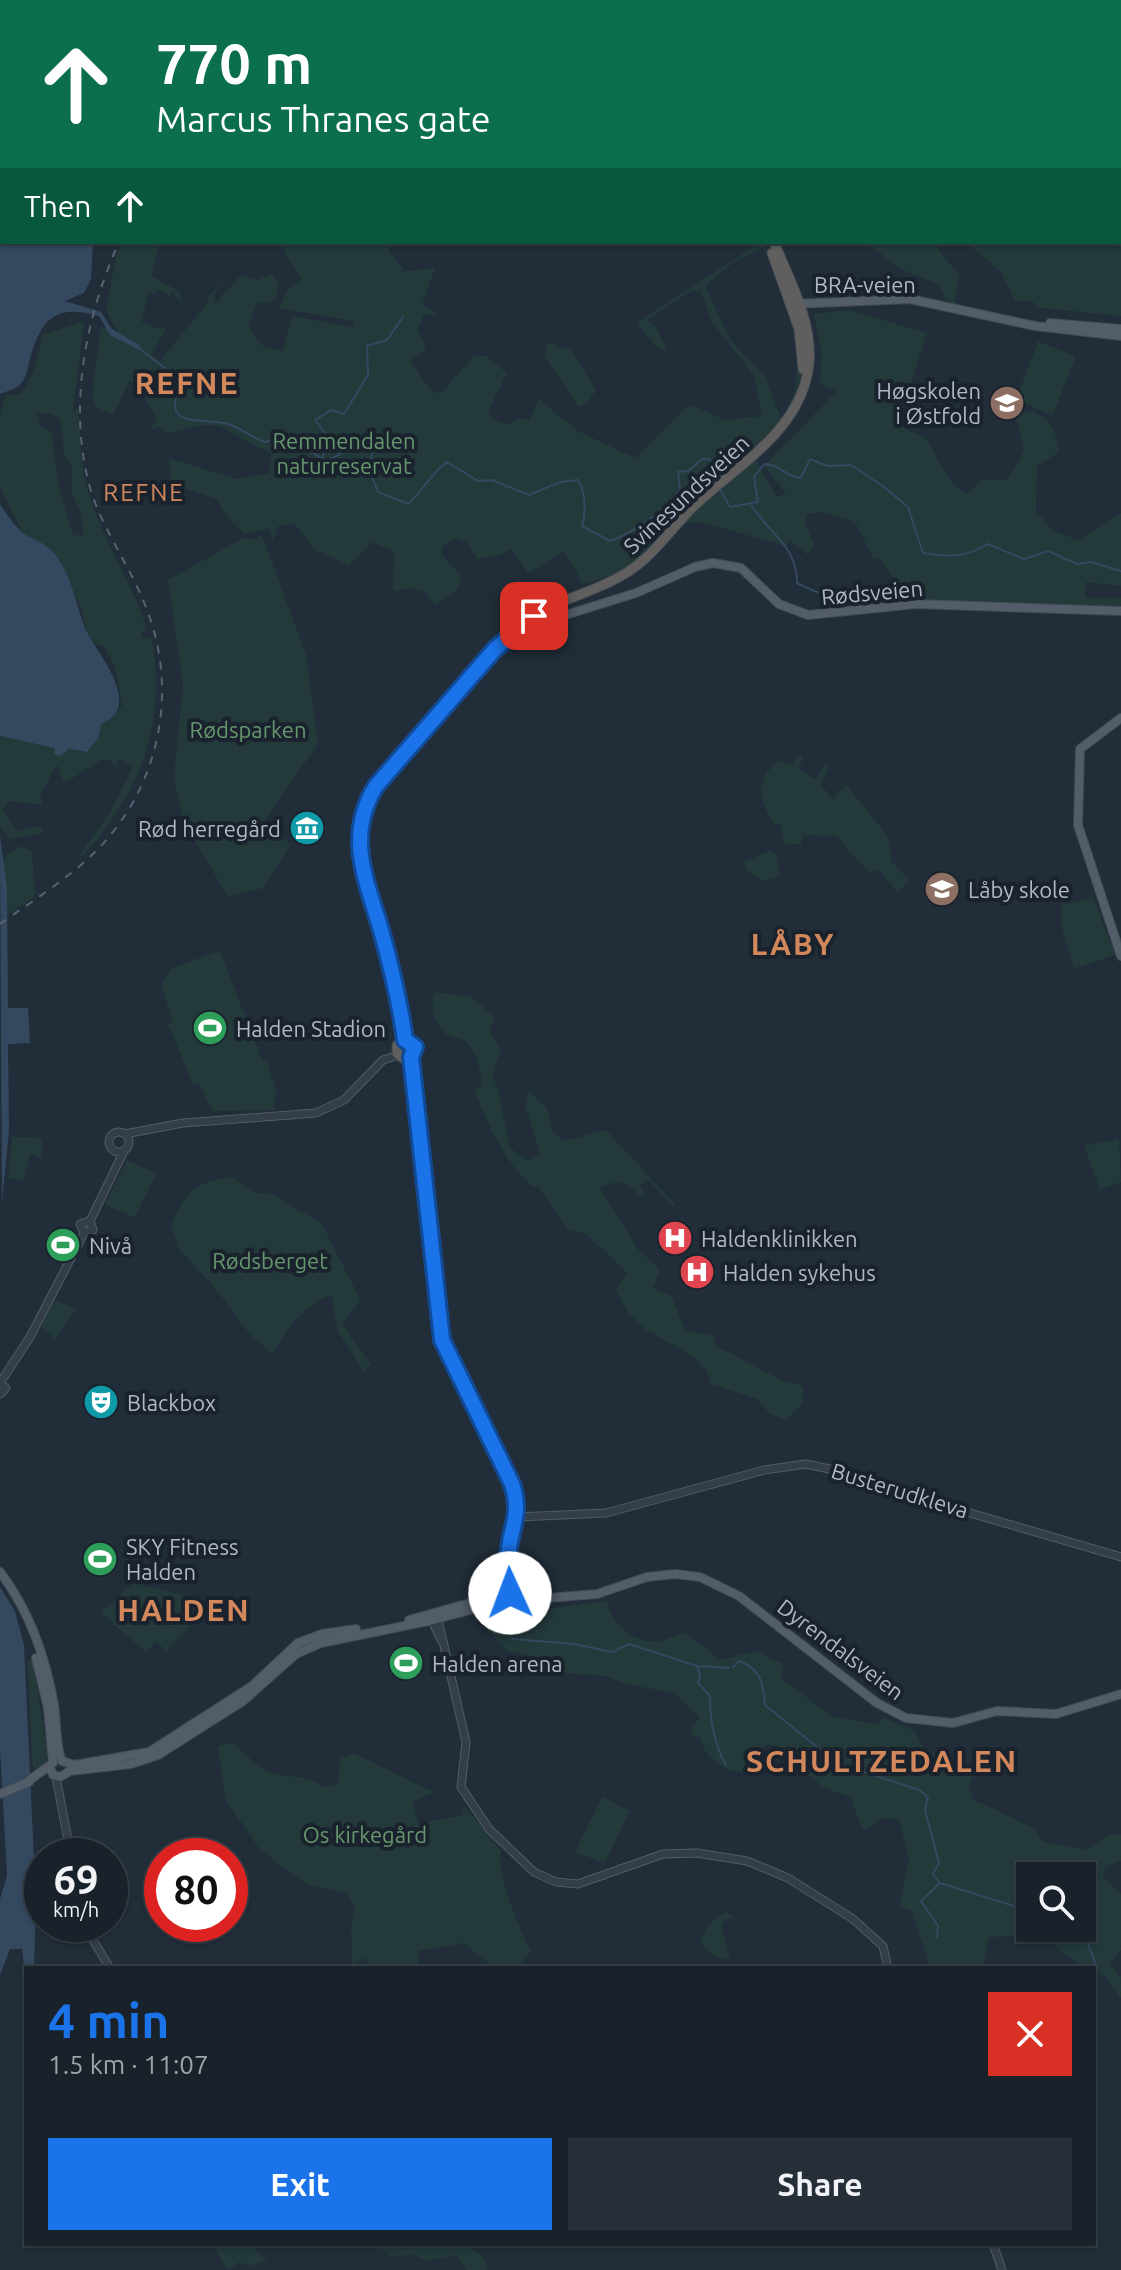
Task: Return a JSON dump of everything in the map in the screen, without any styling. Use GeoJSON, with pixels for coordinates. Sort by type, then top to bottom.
{"type":"FeatureCollection","features":[{"type":"Feature","properties":{"kind":"highway","name":"Svinesundsveien"},"geometry":{"type":"LineString","coordinates":[[545,608],[630,570],[778,432],[796,404],[804,361],[795,304],[772,244]]}},
{"type":"Feature","properties":{"kind":"highway"},"geometry":{"type":"LineString","coordinates":[[411,1057],[400,1047],[389,964],[360,863],[359,827],[367,802],[387,773],[495,649],[545,608]]}},
{"type":"Feature","properties":{"kind":"highway"},"geometry":{"type":"LineString","coordinates":[[400,1047],[415,1047],[411,1057],[442,1340],[512,1484],[517,1517],[508,1560],[507,1596]]}},
{"type":"Feature","properties":{"kind":"main road","name":"BRA-veien"},"geometry":{"type":"LineString","coordinates":[[795,304],[898,298],[1060,330],[1121,336]]}},
{"type":"Feature","properties":{"kind":"main road","name":"BRA-veien"},"geometry":{"type":"LineString","coordinates":[[986,315],[1121,329]]}},
{"type":"Feature","properties":{"kind":"main road","name":"Rødsveien"},"geometry":{"type":"LineString","coordinates":[[545,608],[556,617],[636,593],[695,567],[713,563],[741,568],[779,604],[808,615],[916,604],[1121,611]]}},
{"type":"Feature","properties":{"kind":"main road"},"geometry":{"type":"LineString","coordinates":[[1121,718],[1080,749],[1082,773],[1077,810],[1082,841],[1121,956]]}},
{"type":"Feature","properties":{"kind":"main road"},"geometry":{"type":"LineString","coordinates":[[0,1572],[22,1607],[48,1708],[59,1770]]}},
{"type":"Feature","properties":{"kind":"main road","name":"Dyrendalsveien"},"geometry":{"type":"LineString","coordinates":[[507,1596],[597,1594],[656,1575],[685,1574],[739,1596],[877,1703],[906,1718],[953,1723],[997,1711],[1056,1714],[1121,1694]]}},
{"type":"Feature","properties":{"kind":"main road"},"geometry":{"type":"LineString","coordinates":[[0,1794],[59,1770],[149,1752],[252,1686],[283,1654],[307,1639],[436,1617],[507,1596]]}},
{"type":"Feature","properties":{"kind":"street"},"geometry":{"type":"LineString","coordinates":[[145,1130],[123,1149],[110,1147],[110,1138],[118,1132],[125,1134],[145,1130],[183,1123],[316,1113],[352,1094],[383,1060],[400,1047]]}},
{"type":"Feature","properties":{"kind":"street"},"geometry":{"type":"LineString","coordinates":[[2,1388],[84,1233],[93,1230],[90,1221],[117,1167],[125,1134]]}},
{"type":"Feature","properties":{"kind":"street","name":"Busterudkleva"},"geometry":{"type":"LineString","coordinates":[[517,1517],[522,1514],[536,1516],[617,1511],[764,1470],[806,1464],[835,1469],[924,1499],[1121,1557]]}},
{"type":"Feature","properties":{"kind":"street"},"geometry":{"type":"LineString","coordinates":[[436,1617],[466,1742],[461,1780],[468,1802],[510,1851],[545,1878],[568,1884],[591,1882],[649,1856],[675,1852],[740,1859],[788,1878],[853,1919],[883,1946],[888,1966]]}},
{"type":"Feature","properties":{"kind":"street"},"geometry":{"type":"LineString","coordinates":[[59,1770],[68,1838]]}},
{"type":"Feature","properties":{"kind":"street"},"geometry":{"type":"LineString","coordinates":[[94,1942],[109,1966]]}},
{"type":"Feature","properties":{"kind":"street"},"geometry":{"type":"LineString","coordinates":[[994,2246],[1002,2270]]}},
{"type":"Feature","properties":{"kind":"green space","name":"Remmendalen naturreservat"},"geometry":{"type":"Polygon","coordinates":[[[122,244],[159,244],[152,276],[180,292],[183,306],[171,290],[171,297],[157,289],[155,294],[148,293],[142,322],[158,329],[167,328],[151,355],[160,361],[223,279],[213,297],[215,304],[241,275],[258,280],[272,273],[279,283],[275,301],[256,304],[248,326],[263,346],[283,351],[292,316],[353,327],[353,321],[279,308],[289,288],[301,279],[280,244],[392,244],[388,250],[405,271],[435,268],[422,305],[438,313],[424,316],[417,328],[426,348],[411,361],[430,389],[440,394],[474,356],[486,356],[507,373],[488,411],[493,419],[509,425],[519,418],[529,420],[539,399],[578,431],[635,458],[685,409],[694,406],[725,420],[762,416],[754,376],[712,322],[700,291],[693,290],[647,320],[657,329],[668,352],[656,347],[637,322],[758,244],[764,244],[792,311],[802,361],[801,377],[787,415],[752,453],[777,497],[786,493],[764,466],[837,391],[820,384],[821,351],[814,314],[850,310],[927,333],[911,383],[896,382],[895,417],[905,429],[926,438],[947,476],[966,495],[981,480],[1007,480],[1024,451],[1017,420],[1020,414],[1032,411],[1044,418],[1055,432],[1059,452],[1037,466],[1036,511],[1052,530],[1078,540],[1121,513],[1121,586],[1086,582],[1085,598],[1121,598],[1121,607],[909,601],[879,558],[874,560],[855,522],[821,512],[808,514],[805,523],[815,546],[808,555],[790,541],[787,546],[700,522],[680,524],[621,573],[583,584],[564,551],[528,573],[512,549],[497,556],[477,559],[468,543],[457,538],[443,546],[441,554],[461,575],[459,588],[435,605],[426,592],[410,588],[393,592],[394,552],[372,542],[348,567],[321,551],[318,554],[294,523],[277,527],[273,541],[269,529],[244,534],[224,513],[217,499],[171,484],[169,458],[236,479],[269,473],[271,453],[213,426],[166,434],[162,427],[150,430],[157,419],[136,382],[129,382],[113,415],[96,407],[92,395],[101,326],[138,348],[140,345],[118,332],[106,311],[116,256],[122,244]],[[762,248],[733,263],[705,286],[730,339],[765,376],[781,418],[795,386],[796,351],[789,315],[771,263],[762,248]]]}},
{"type":"Feature","properties":{"kind":"green space"},"geometry":{"type":"Polygon","coordinates":[[[867,244],[934,244],[959,274],[955,304],[947,301],[938,284],[903,270],[867,244]]]}},
{"type":"Feature","properties":{"kind":"green space"},"geometry":{"type":"Polygon","coordinates":[[[969,244],[1121,244],[1121,316],[1041,308],[1031,301],[1015,301],[1001,272],[969,244]]]}},
{"type":"Feature","properties":{"kind":"green space"},"geometry":{"type":"Polygon","coordinates":[[[84,321],[73,412],[78,407],[85,477],[100,523],[141,611],[147,629],[142,631],[141,638],[152,638],[155,670],[152,729],[145,756],[120,807],[82,857],[80,854],[109,814],[132,767],[120,758],[116,767],[110,760],[102,759],[64,784],[57,765],[40,795],[43,805],[8,801],[3,810],[17,831],[39,826],[44,833],[9,839],[0,826],[0,736],[82,752],[92,746],[101,724],[111,719],[122,705],[115,667],[104,647],[94,643],[86,629],[81,607],[56,558],[49,548],[23,534],[0,487],[0,414],[5,395],[21,394],[34,372],[42,335],[84,321]],[[40,412],[37,415],[41,427],[52,432],[58,484],[74,538],[78,534],[84,537],[80,511],[71,492],[72,465],[65,459],[60,419],[50,413],[44,415],[40,412]]]}},
{"type":"Feature","properties":{"kind":"green space"},"geometry":{"type":"Polygon","coordinates":[[[1038,341],[1076,356],[1053,415],[1016,400],[1038,341]]]}},
{"type":"Feature","properties":{"kind":"green space"},"geometry":{"type":"Polygon","coordinates":[[[553,342],[558,348],[570,349],[596,390],[586,405],[579,407],[544,356],[548,343],[553,342]]]}},
{"type":"Feature","properties":{"kind":"green space","name":"Rødsparken"},"geometry":{"type":"Polygon","coordinates":[[[262,535],[306,654],[318,744],[261,825],[291,844],[263,888],[228,897],[182,818],[174,776],[183,685],[168,580],[243,538],[253,539],[262,535]]]}},
{"type":"Feature","properties":{"kind":"green space"},"geometry":{"type":"Polygon","coordinates":[[[800,754],[804,755],[799,768],[814,780],[826,764],[829,768],[821,784],[832,799],[846,784],[889,838],[891,861],[909,880],[898,893],[879,870],[869,873],[836,836],[803,835],[801,844],[785,845],[780,824],[774,824],[765,806],[762,784],[777,761],[792,764],[800,754]]]}},
{"type":"Feature","properties":{"kind":"green space"},"geometry":{"type":"Polygon","coordinates":[[[20,846],[32,851],[35,897],[6,916],[3,858],[20,846]]]}},
{"type":"Feature","properties":{"kind":"green space"},"geometry":{"type":"Polygon","coordinates":[[[769,851],[776,854],[780,876],[762,881],[747,871],[744,862],[769,851]]]}},
{"type":"Feature","properties":{"kind":"green space"},"geometry":{"type":"Polygon","coordinates":[[[1093,897],[1115,955],[1074,969],[1062,928],[1061,906],[1093,897]]]}},
{"type":"Feature","properties":{"kind":"green space","name":"Halden Stadion"},"geometry":{"type":"Polygon","coordinates":[[[220,951],[263,1062],[267,1061],[276,1090],[274,1110],[213,1111],[198,1083],[193,1084],[168,1024],[173,1021],[161,985],[171,968],[220,951]]]}},
{"type":"Feature","properties":{"kind":"green space"},"geometry":{"type":"Polygon","coordinates":[[[433,994],[471,997],[495,1017],[489,1031],[501,1048],[492,1076],[498,1088],[510,1148],[528,1160],[540,1153],[525,1105],[529,1090],[547,1108],[553,1132],[564,1141],[606,1130],[675,1204],[673,1207],[648,1179],[640,1186],[646,1193],[642,1198],[622,1184],[612,1183],[600,1189],[638,1249],[660,1270],[653,1288],[671,1295],[685,1330],[714,1336],[715,1345],[781,1380],[803,1386],[802,1402],[794,1413],[784,1420],[769,1413],[757,1399],[711,1384],[702,1365],[693,1357],[650,1332],[633,1318],[615,1290],[627,1273],[586,1234],[568,1229],[538,1186],[532,1187],[504,1153],[474,1091],[482,1085],[473,1051],[464,1041],[443,1031],[437,1022],[432,1000],[433,994]]]}},
{"type":"Feature","properties":{"kind":"green space"},"geometry":{"type":"Polygon","coordinates":[[[12,1137],[43,1138],[41,1158],[31,1153],[23,1180],[8,1179],[12,1137]]]}},
{"type":"Feature","properties":{"kind":"green space"},"geometry":{"type":"Polygon","coordinates":[[[1119,1139],[1121,1182],[1100,1190],[1084,1146],[1119,1139]]]}},
{"type":"Feature","properties":{"kind":"green space"},"geometry":{"type":"Polygon","coordinates":[[[127,1160],[156,1174],[134,1218],[105,1204],[127,1160]]]}},
{"type":"Feature","properties":{"kind":"green space","name":"Rødsberget"},"geometry":{"type":"Polygon","coordinates":[[[235,1177],[246,1188],[256,1193],[273,1194],[322,1224],[361,1301],[342,1323],[371,1364],[364,1371],[337,1330],[332,1295],[312,1305],[297,1318],[273,1354],[250,1335],[212,1284],[180,1251],[171,1225],[182,1203],[203,1184],[235,1177]]]}},
{"type":"Feature","properties":{"kind":"green space"},"geometry":{"type":"Polygon","coordinates":[[[54,1299],[76,1310],[55,1339],[41,1327],[54,1299]]]}},
{"type":"Feature","properties":{"kind":"green space"},"geometry":{"type":"Polygon","coordinates":[[[133,1583],[186,1596],[195,1622],[166,1651],[156,1641],[146,1652],[101,1613],[133,1583]]]}},
{"type":"Feature","properties":{"kind":"green space"},"geometry":{"type":"Polygon","coordinates":[[[607,1601],[619,1625],[642,1640],[660,1641],[685,1632],[720,1660],[755,1651],[784,1664],[781,1678],[833,1717],[877,1724],[883,1717],[915,1731],[924,1749],[975,1771],[969,1786],[973,1800],[1035,1828],[1042,1841],[1085,1850],[1108,1835],[1121,1834],[1121,1861],[1108,1866],[1102,1875],[1121,1894],[1121,1950],[1109,1963],[1121,1977],[1121,1998],[1104,1974],[1096,1972],[1096,1966],[1082,1966],[1050,1942],[1096,1942],[1096,1862],[1016,1862],[1016,1936],[989,1937],[983,1966],[927,1966],[912,1911],[899,1907],[909,1859],[899,1819],[882,1818],[867,1829],[862,1829],[850,1797],[825,1788],[779,1754],[777,1746],[767,1745],[758,1754],[756,1772],[738,1772],[721,1766],[708,1754],[700,1738],[691,1735],[692,1726],[700,1717],[674,1693],[626,1684],[607,1676],[529,1671],[532,1656],[507,1651],[485,1627],[517,1612],[607,1601]]]}},
{"type":"Feature","properties":{"kind":"green space"},"geometry":{"type":"Polygon","coordinates":[[[27,1661],[33,1661],[48,1756],[43,1767],[33,1769],[27,1661]]]}},
{"type":"Feature","properties":{"kind":"green space","name":"Os kirkegård"},"geometry":{"type":"Polygon","coordinates":[[[233,1744],[268,1771],[309,1779],[323,1787],[338,1785],[340,1759],[353,1753],[434,1792],[413,1801],[422,1838],[427,1835],[424,1822],[465,1815],[461,1807],[464,1806],[501,1850],[506,1888],[531,1952],[518,1966],[492,1966],[463,1943],[418,1951],[419,1966],[370,1966],[365,1958],[352,1966],[351,1926],[355,1906],[347,1893],[308,1885],[260,1850],[226,1800],[218,1747],[233,1744]]]}},
{"type":"Feature","properties":{"kind":"green space"},"geometry":{"type":"Polygon","coordinates":[[[602,1797],[630,1811],[605,1863],[575,1852],[602,1797]]]}},
{"type":"Feature","properties":{"kind":"green space"},"geometry":{"type":"Polygon","coordinates":[[[727,1912],[734,1918],[724,1921],[721,1927],[730,1957],[725,1959],[714,1956],[700,1943],[710,1924],[727,1912]]]}},
{"type":"Feature","properties":{"kind":"green space"},"geometry":{"type":"Polygon","coordinates":[[[212,2246],[257,2246],[256,2253],[268,2259],[249,2266],[239,2262],[228,2270],[212,2246]]]}},
{"type":"Feature","properties":{"kind":"green space"},"geometry":{"type":"Polygon","coordinates":[[[469,2246],[485,2259],[487,2270],[466,2270],[456,2255],[425,2261],[414,2255],[389,2256],[385,2250],[368,2248],[469,2246]]]}},
{"type":"Feature","properties":{"kind":"water"},"geometry":{"type":"Polygon","coordinates":[[[0,244],[93,244],[91,279],[84,293],[65,301],[101,312],[112,329],[140,345],[139,350],[110,335],[99,316],[61,313],[40,333],[23,381],[0,394],[0,244]]]}},
{"type":"Feature","properties":{"kind":"water"},"geometry":{"type":"Polygon","coordinates":[[[0,504],[20,530],[47,547],[63,566],[85,628],[114,678],[119,705],[114,716],[101,724],[98,738],[87,752],[69,749],[60,756],[54,754],[55,748],[0,736],[0,504]]]}},
{"type":"Feature","properties":{"kind":"water"},"geometry":{"type":"Polygon","coordinates":[[[0,835],[7,889],[8,1008],[28,1008],[30,1043],[8,1044],[9,1130],[2,1203],[0,835]]]}},
{"type":"Feature","properties":{"kind":"water"},"geometry":{"type":"Polygon","coordinates":[[[0,1587],[15,1611],[24,1645],[33,1838],[24,1838],[24,1942],[35,1942],[34,1966],[24,1967],[22,1949],[10,1949],[0,1975],[0,1899],[7,1876],[0,1748],[0,1587]]]}},
{"type":"Feature","properties":{"kind":"waterway"},"geometry":{"type":"LineString","coordinates":[[323,459],[325,433],[315,420],[331,410],[344,414],[368,375],[367,346],[387,340],[403,317]]}},
{"type":"Feature","properties":{"kind":"waterway"},"geometry":{"type":"LineString","coordinates":[[139,348],[172,374],[180,388],[175,402],[176,411],[181,416],[231,425],[265,442],[289,440],[324,459],[338,456],[361,436],[374,444],[369,469],[378,492],[408,504],[447,462],[478,481],[492,480],[529,495],[560,482],[578,480],[584,502],[582,526],[610,541],[639,527],[665,506],[680,490],[678,472],[688,471],[702,459],[709,459],[720,478]]}},
{"type":"Feature","properties":{"kind":"waterway"},"geometry":{"type":"LineString","coordinates":[[720,489],[730,507],[758,502],[754,477],[764,464],[801,478],[810,459],[827,466],[851,465],[908,507],[923,553],[957,555],[988,544],[1024,559],[1048,551],[1077,564],[1091,562],[1121,571]]}},
{"type":"Feature","properties":{"kind":"waterway"},"geometry":{"type":"LineString","coordinates":[[750,503],[787,549],[796,570],[797,583],[826,596],[845,600]]}},
{"type":"Feature","properties":{"kind":"waterway"},"geometry":{"type":"LineString","coordinates":[[512,1639],[574,1644],[612,1652],[629,1644],[697,1666],[729,1668]]}},
{"type":"Feature","properties":{"kind":"waterway"},"geometry":{"type":"LineString","coordinates":[[733,1667],[740,1661],[757,1673],[765,1705],[837,1763],[919,1790],[928,1797],[925,1810],[939,1863],[933,1874],[940,1883],[921,1901],[938,1926],[937,1937]]}},
{"type":"Feature","properties":{"kind":"waterway"},"geometry":{"type":"LineString","coordinates":[[697,1666],[700,1675],[698,1683],[710,1696],[714,1732],[726,1765]]}},
{"type":"Feature","properties":{"kind":"waterway"},"geometry":{"type":"LineString","coordinates":[[940,1883],[1016,1907]]}},
{"type":"Feature","properties":{"kind":"waterway"},"geometry":{"type":"LineString","coordinates":[[1087,1942],[1097,1968]]}},
{"type":"Feature","properties":{"kind":"railway"},"geometry":{"type":"LineString","coordinates":[[0,924],[74,871],[118,826],[148,769],[157,738],[162,706],[157,642],[140,594],[94,501],[83,454],[80,423],[89,330],[118,244]]}},
{"type":"Feature","properties":{"kind":"place","name":"Høgskolen i Østfold"},"geometry":{"type":"Point","coordinates":[1007,403]}},
{"type":"Feature","properties":{"kind":"place","name":"Rød herregård"},"geometry":{"type":"Point","coordinates":[307,828]}},
{"type":"Feature","properties":{"kind":"place","name":"Låby skole"},"geometry":{"type":"Point","coordinates":[942,889]}},
{"type":"Feature","properties":{"kind":"place","name":"Halden Stadion"},"geometry":{"type":"Point","coordinates":[210,1028]}},
{"type":"Feature","properties":{"kind":"place","name":"Haldenklinikken"},"geometry":{"type":"Point","coordinates":[675,1238]}},
{"type":"Feature","properties":{"kind":"place","name":"Nivå"},"geometry":{"type":"Point","coordinates":[63,1245]}},
{"type":"Feature","properties":{"kind":"place","name":"Halden sykehus"},"geometry":{"type":"Point","coordinates":[697,1272]}},
{"type":"Feature","properties":{"kind":"place","name":"Blackbox"},"geometry":{"type":"Point","coordinates":[101,1402]}},
{"type":"Feature","properties":{"kind":"place","name":"SKY Fitness Halden"},"geometry":{"type":"Point","coordinates":[100,1559]}},
{"type":"Feature","properties":{"kind":"place","name":"Halden arena"},"geometry":{"type":"Point","coordinates":[406,1663]}},
{"type":"Feature","properties":{"kind":"district","name":"REFNE"},"geometry":{"type":"Point","coordinates":[187,383]}},
{"type":"Feature","properties":{"kind":"district","name":"REFNE"},"geometry":{"type":"Point","coordinates":[144,492]}},
{"type":"Feature","properties":{"kind":"district","name":"LÅBY"},"geometry":{"type":"Point","coordinates":[793,944]}},
{"type":"Feature","properties":{"kind":"district","name":"HALDEN"},"geometry":{"type":"Point","coordinates":[184,1610]}},
{"type":"Feature","properties":{"kind":"district","name":"SCHULTZEDALEN"},"geometry":{"type":"Point","coordinates":[882,1761]}},
{"type":"Feature","properties":{"kind":"route"},"geometry":{"type":"LineString","coordinates":[[510,1593],[508,1560],[516,1525],[517,1502],[512,1484],[442,1340],[411,1057],[415,1047],[405,1040],[399,999],[364,882],[358,837],[363,812],[376,786],[495,649],[534,616]]}}]}
